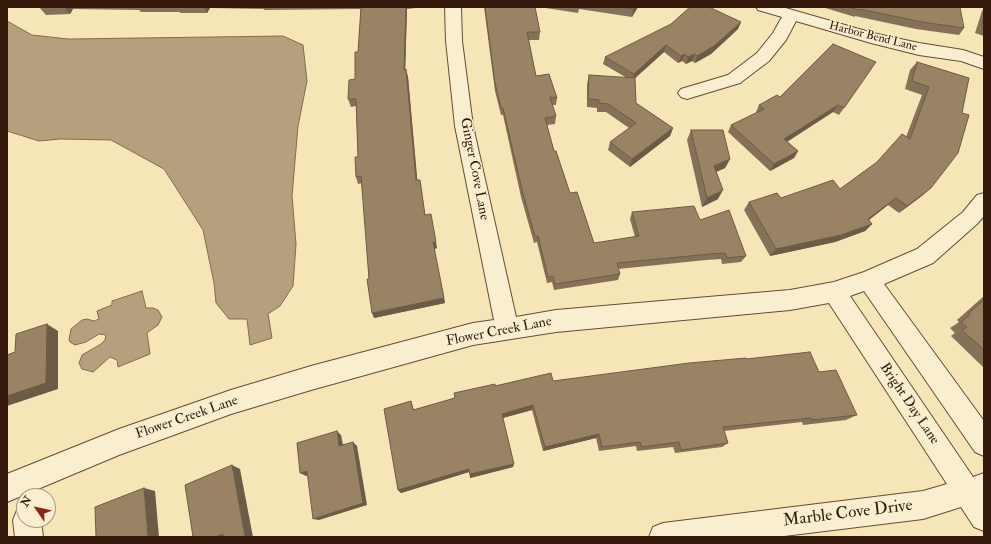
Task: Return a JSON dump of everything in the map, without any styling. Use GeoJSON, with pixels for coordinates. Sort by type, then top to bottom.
{"type":"FeatureCollection","features":[{"type":"Feature","properties":{"kind":"street","name":"Ginger Cove Lane"},"geometry":{"type":"LineString","coordinates":[[453,7],[454,41],[464,126],[507,329]]}},
{"type":"Feature","properties":{"kind":"street","name":"Harbor Bend Lane"},"geometry":{"type":"LineString","coordinates":[[764,7],[870,38],[919,49],[963,56],[984,63]]}},
{"type":"Feature","properties":{"kind":"street"},"geometry":{"type":"LineString","coordinates":[[688,93],[734,79],[763,57],[780,36],[791,16]]}},
{"type":"Feature","properties":{"kind":"street","name":"Flower Creek Lane"},"geometry":{"type":"LineString","coordinates":[[20,488],[119,442],[231,402],[311,378],[465,336],[556,321],[790,300],[834,292],[869,280],[924,256],[970,218],[984,200]]}},
{"type":"Feature","properties":{"kind":"street"},"geometry":{"type":"LineString","coordinates":[[869,280],[984,443]]}},
{"type":"Feature","properties":{"kind":"street","name":"Bright Day Lane"},"geometry":{"type":"LineString","coordinates":[[834,292],[976,490],[984,517]]}},
{"type":"Feature","properties":{"kind":"street","name":"Marble Cove Drive"},"geometry":{"type":"LineString","coordinates":[[663,537],[923,505],[976,490]]}},
{"type":"Feature","properties":{"kind":"shaded area"},"geometry":{"type":"Polygon","coordinates":[[[7,21],[32,35],[68,39],[283,36],[303,45],[307,81],[298,126],[292,196],[296,244],[293,286],[280,306],[268,314],[272,338],[250,345],[247,319],[229,319],[216,303],[214,283],[203,230],[164,169],[111,140],[60,139],[39,141],[7,131],[7,21]]]}},
{"type":"Feature","properties":{"kind":"shaded area"},"geometry":{"type":"Polygon","coordinates":[[[142,291],[146,308],[158,310],[162,317],[158,325],[147,333],[150,354],[118,367],[117,360],[110,357],[93,372],[82,369],[79,363],[82,355],[101,344],[105,340],[106,335],[99,334],[86,342],[75,345],[69,340],[71,329],[82,320],[87,319],[94,321],[99,319],[97,311],[112,305],[112,301],[142,291]]]}},
{"type":"Feature","properties":{"kind":"building"},"geometry":{"type":"Polygon","coordinates":[[[361,7],[406,7],[404,70],[406,69],[416,180],[420,180],[425,215],[431,214],[436,242],[433,242],[444,298],[372,313],[367,279],[369,279],[361,176],[356,177],[355,157],[358,157],[356,99],[348,99],[349,80],[355,79],[355,52],[358,52],[361,7]]]}},
{"type":"Feature","properties":{"kind":"building"},"geometry":{"type":"Polygon","coordinates":[[[485,7],[535,7],[540,32],[527,32],[536,76],[549,74],[557,98],[550,97],[556,116],[545,118],[554,151],[556,151],[570,193],[577,192],[594,243],[639,236],[632,212],[694,206],[700,220],[729,210],[746,256],[727,258],[725,253],[617,263],[620,274],[555,284],[553,276],[548,277],[538,236],[535,236],[522,190],[503,108],[501,108],[495,83],[485,7]]]}},
{"type":"Feature","properties":{"kind":"building"},"geometry":{"type":"Polygon","coordinates":[[[618,7],[635,7],[633,9],[618,7]]]}},
{"type":"Feature","properties":{"kind":"building"},"geometry":{"type":"Polygon","coordinates":[[[690,7],[709,7],[741,22],[714,46],[697,56],[695,54],[688,57],[685,54],[681,56],[666,45],[634,74],[605,57],[671,24],[690,7]]]}},
{"type":"Feature","properties":{"kind":"building"},"geometry":{"type":"Polygon","coordinates":[[[849,7],[960,7],[964,28],[922,22],[849,7]]]}},
{"type":"Feature","properties":{"kind":"building"},"geometry":{"type":"Polygon","coordinates":[[[984,17],[984,27],[981,26],[984,17]]]}},
{"type":"Feature","properties":{"kind":"building"},"geometry":{"type":"Polygon","coordinates":[[[833,44],[876,62],[844,108],[838,105],[784,139],[798,151],[774,164],[731,125],[764,109],[759,105],[777,95],[780,97],[833,44]]]}},
{"type":"Feature","properties":{"kind":"building"},"geometry":{"type":"Polygon","coordinates":[[[917,62],[969,78],[962,113],[969,115],[958,153],[931,188],[907,206],[896,198],[868,219],[872,224],[841,235],[776,249],[749,202],[777,193],[781,198],[833,180],[840,189],[877,162],[902,134],[910,139],[929,87],[912,81],[917,62]]]}},
{"type":"Feature","properties":{"kind":"building"},"geometry":{"type":"Polygon","coordinates":[[[589,75],[635,78],[636,103],[673,128],[632,159],[610,142],[636,123],[608,104],[599,103],[599,100],[588,99],[589,75]]]}},
{"type":"Feature","properties":{"kind":"building"},"geometry":{"type":"Polygon","coordinates":[[[691,130],[723,130],[730,159],[714,166],[723,190],[707,198],[691,130]]]}},
{"type":"Feature","properties":{"kind":"building"},"geometry":{"type":"Polygon","coordinates":[[[984,300],[984,350],[962,330],[967,327],[961,322],[984,300]]]}},
{"type":"Feature","properties":{"kind":"building"},"geometry":{"type":"Polygon","coordinates":[[[47,324],[46,383],[7,396],[7,355],[15,352],[16,334],[47,324]]]}},
{"type":"Feature","properties":{"kind":"building"},"geometry":{"type":"Polygon","coordinates":[[[810,352],[819,372],[836,370],[857,415],[723,427],[728,443],[681,450],[679,442],[642,447],[640,442],[602,447],[599,434],[545,447],[533,405],[502,414],[514,464],[470,474],[469,469],[398,490],[384,409],[411,401],[413,410],[455,398],[454,393],[495,384],[495,386],[551,373],[553,381],[689,363],[810,352]]]}},
{"type":"Feature","properties":{"kind":"building"},"geometry":{"type":"Polygon","coordinates":[[[337,431],[339,446],[353,442],[363,503],[313,519],[307,471],[300,473],[297,443],[337,431]]]}},
{"type":"Feature","properties":{"kind":"building"},"geometry":{"type":"Polygon","coordinates":[[[232,465],[245,537],[223,537],[223,534],[215,537],[193,537],[185,485],[232,465]]]}},
{"type":"Feature","properties":{"kind":"building"},"geometry":{"type":"Polygon","coordinates":[[[144,488],[148,537],[96,537],[95,507],[144,488]]]}}]}
